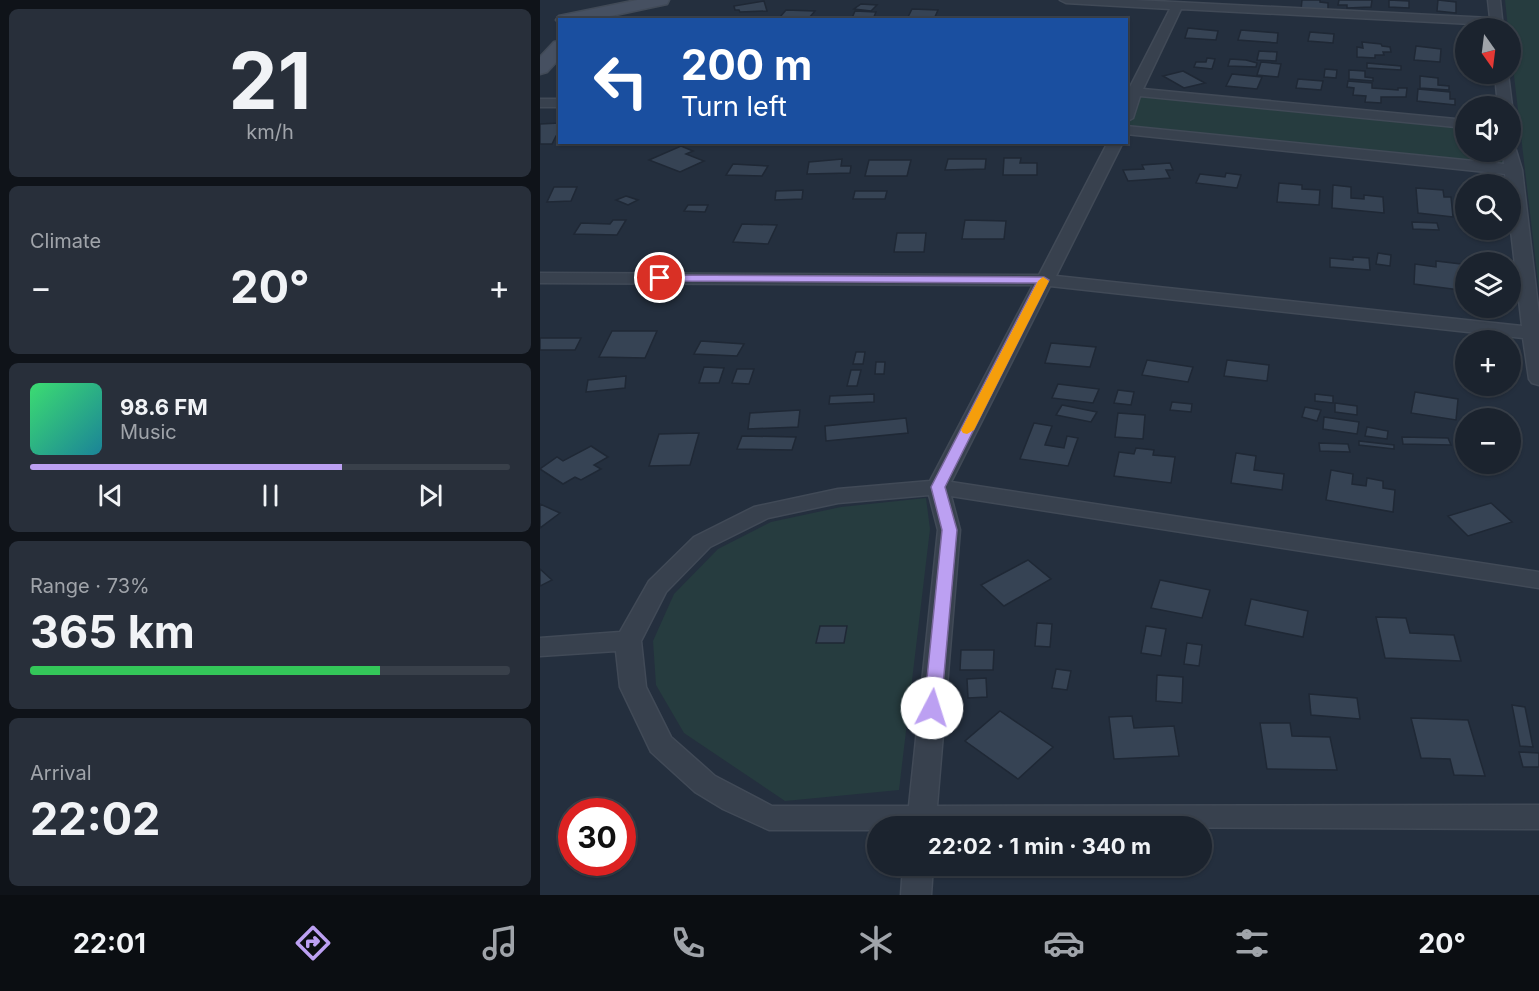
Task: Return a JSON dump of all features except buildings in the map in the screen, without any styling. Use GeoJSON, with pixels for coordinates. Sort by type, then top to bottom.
{"type":"FeatureCollection","features":[{"type":"Feature","properties":{"kind":"street"},"geometry":{"type":"LineString","coordinates":[[586,17],[599,0]]}},
{"type":"Feature","properties":{"kind":"street"},"geometry":{"type":"LineString","coordinates":[[586,17],[662,0]]}},
{"type":"Feature","properties":{"kind":"street"},"geometry":{"type":"LineString","coordinates":[[1066,0],[1177,6],[1280,6],[1455,21]]}},
{"type":"Feature","properties":{"kind":"street"},"geometry":{"type":"LineString","coordinates":[[1494,0],[1495,18]]}},
{"type":"Feature","properties":{"kind":"street"},"geometry":{"type":"LineString","coordinates":[[1128,107],[1131,91],[1177,6]]}},
{"type":"Feature","properties":{"kind":"street"},"geometry":{"type":"LineString","coordinates":[[540,68],[558,48]]}},
{"type":"Feature","properties":{"kind":"street"},"geometry":{"type":"LineString","coordinates":[[1131,91],[1455,122]]}},
{"type":"Feature","properties":{"kind":"street"},"geometry":{"type":"LineString","coordinates":[[540,103],[558,103]]}},
{"type":"Feature","properties":{"kind":"street"},"geometry":{"type":"LineString","coordinates":[[1128,130],[1514,170]]}},
{"type":"Feature","properties":{"kind":"street"},"geometry":{"type":"LineString","coordinates":[[923,816],[949,530],[938,487],[1115,144]]}},
{"type":"Feature","properties":{"kind":"street"},"geometry":{"type":"LineString","coordinates":[[1512,162],[1539,379]]}},
{"type":"Feature","properties":{"kind":"street"},"geometry":{"type":"LineString","coordinates":[[540,278],[1044,280],[1532,333]]}},
{"type":"Feature","properties":{"kind":"street"},"geometry":{"type":"LineString","coordinates":[[867,821],[769,818],[733,801],[705,784],[661,744],[633,687],[628,641],[657,587],[702,542],[762,512],[838,496],[938,487],[1539,580]]}},
{"type":"Feature","properties":{"kind":"street"},"geometry":{"type":"LineString","coordinates":[[540,647],[628,641]]}},
{"type":"Feature","properties":{"kind":"street"},"geometry":{"type":"LineString","coordinates":[[1212,820],[1539,817]]}},
{"type":"Feature","properties":{"kind":"street"},"geometry":{"type":"LineString","coordinates":[[916,895],[917,876]]}},
{"type":"Feature","properties":{"kind":"green space"},"geometry":{"type":"Polygon","coordinates":[[[1505,0],[1539,0],[1539,290],[1521,136],[1521,96],[1516,96],[1515,84],[1521,84],[1521,18],[1507,18],[1505,0]]]}},
{"type":"Feature","properties":{"kind":"green space"},"geometry":{"type":"Polygon","coordinates":[[[1128,95],[1455,127],[1455,159],[1128,126],[1128,95]]]}},
{"type":"Feature","properties":{"kind":"green space"},"geometry":{"type":"Polygon","coordinates":[[[926,498],[930,529],[899,790],[785,801],[684,733],[656,685],[653,641],[674,594],[718,549],[771,522],[841,507],[926,498]]]}},
{"type":"Feature","properties":{"kind":"slow traffic"},"geometry":{"type":"LineString","coordinates":[[967,430],[1043,281]]}},
{"type":"Feature","properties":{"kind":"route"},"geometry":{"type":"LineString","coordinates":[[660,278],[1044,280],[938,487],[949,530],[932,708]]}}]}
